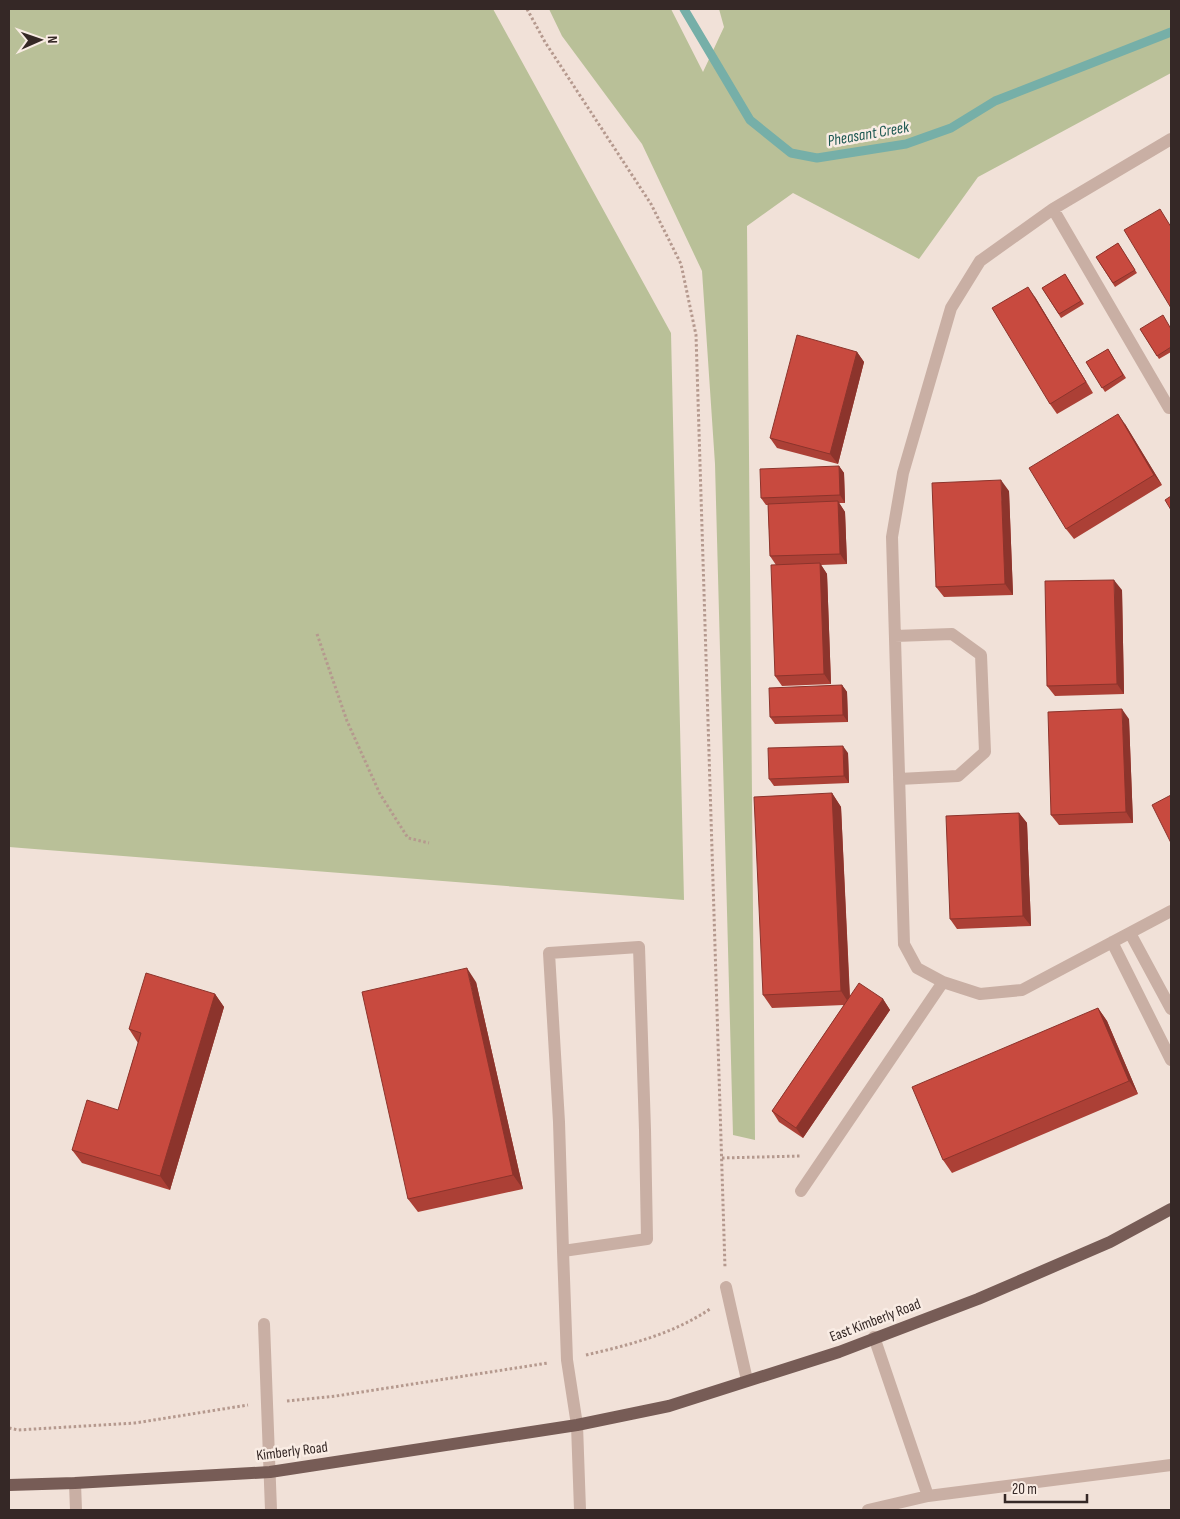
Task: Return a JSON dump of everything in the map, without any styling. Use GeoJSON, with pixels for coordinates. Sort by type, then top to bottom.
{"type":"FeatureCollection","features":[{"type":"Feature","properties":{"kind":"main road","name":"East Kimberly Road"},"geometry":{"type":"LineString","coordinates":[[577,1426],[669,1406],[839,1352],[874,1337],[978,1299],[1092,1250],[1171,1209]]}},
{"type":"Feature","properties":{"kind":"main road","name":"Kimberly Road"},"geometry":{"type":"LineString","coordinates":[[9,1485],[75,1484],[270,1472],[577,1426]]}},
{"type":"Feature","properties":{"kind":"lane"},"geometry":{"type":"LineString","coordinates":[[1171,139],[1052,209],[980,261],[952,308],[903,473],[892,537],[904,944],[917,968],[943,982],[980,994],[1022,990],[1171,911]]}},
{"type":"Feature","properties":{"kind":"lane"},"geometry":{"type":"LineString","coordinates":[[1052,209],[1169,408],[1171,408]]}},
{"type":"Feature","properties":{"kind":"lane"},"geometry":{"type":"LineString","coordinates":[[895,636],[952,634],[981,655],[985,752],[958,776],[899,779]]}},
{"type":"Feature","properties":{"kind":"lane"},"geometry":{"type":"LineString","coordinates":[[1130,933],[1171,1009]]}},
{"type":"Feature","properties":{"kind":"lane"},"geometry":{"type":"LineString","coordinates":[[1112,942],[1171,1060]]}},
{"type":"Feature","properties":{"kind":"lane"},"geometry":{"type":"LineString","coordinates":[[563,1251],[647,1240],[639,947],[549,953],[559,1122],[563,1251],[567,1360],[577,1426],[580,1510]]}},
{"type":"Feature","properties":{"kind":"lane"},"geometry":{"type":"LineString","coordinates":[[800,1191],[943,982]]}},
{"type":"Feature","properties":{"kind":"lane"},"geometry":{"type":"LineString","coordinates":[[726,1287],[747,1380]]}},
{"type":"Feature","properties":{"kind":"lane"},"geometry":{"type":"LineString","coordinates":[[264,1324],[270,1510]]}},
{"type":"Feature","properties":{"kind":"lane"},"geometry":{"type":"LineString","coordinates":[[874,1337],[928,1496]]}},
{"type":"Feature","properties":{"kind":"lane"},"geometry":{"type":"LineString","coordinates":[[868,1510],[928,1496],[1171,1465]]}},
{"type":"Feature","properties":{"kind":"lane"},"geometry":{"type":"LineString","coordinates":[[75,1484],[76,1510]]}},
{"type":"Feature","properties":{"kind":"path"},"geometry":{"type":"LineString","coordinates":[[9,1428],[18,1430],[135,1423],[268,1402],[336,1396],[567,1360],[632,1344],[679,1327],[710,1310],[726,1287],[696,335],[681,264],[651,204],[545,42],[527,9]]}},
{"type":"Feature","properties":{"kind":"path"},"geometry":{"type":"LineString","coordinates":[[317,634],[347,721],[380,794],[408,838],[428,843]]}},
{"type":"Feature","properties":{"kind":"path"},"geometry":{"type":"LineString","coordinates":[[722,1158],[824,1156]]}},
{"type":"Feature","properties":{"kind":"green space"},"geometry":{"type":"Polygon","coordinates":[[[9,9],[493,9],[671,333],[684,900],[9,847],[9,9]]]}},
{"type":"Feature","properties":{"kind":"green space"},"geometry":{"type":"Polygon","coordinates":[[[549,9],[671,9],[703,72],[724,27],[719,9],[1171,9],[1171,73],[978,177],[919,259],[793,193],[747,226],[755,1140],[733,1135],[715,464],[702,271],[642,144],[562,36],[549,9]]]}},
{"type":"Feature","properties":{"kind":"building"},"geometry":{"type":"Polygon","coordinates":[[[1160,209],[1171,227],[1171,308],[1124,230],[1160,209]]]}},
{"type":"Feature","properties":{"kind":"building"},"geometry":{"type":"Polygon","coordinates":[[[1118,243],[1135,270],[1113,283],[1096,257],[1118,243]]]}},
{"type":"Feature","properties":{"kind":"building"},"geometry":{"type":"Polygon","coordinates":[[[1065,274],[1081,301],[1059,314],[1042,288],[1065,274]]]}},
{"type":"Feature","properties":{"kind":"building"},"geometry":{"type":"Polygon","coordinates":[[[1028,287],[1086,382],[1050,404],[992,308],[1028,287]]]}},
{"type":"Feature","properties":{"kind":"building"},"geometry":{"type":"Polygon","coordinates":[[[1163,315],[1171,329],[1171,347],[1157,356],[1140,329],[1163,315]]]}},
{"type":"Feature","properties":{"kind":"building"},"geometry":{"type":"Polygon","coordinates":[[[797,335],[857,352],[830,454],[770,438],[797,335]]]}},
{"type":"Feature","properties":{"kind":"building"},"geometry":{"type":"Polygon","coordinates":[[[1108,349],[1123,375],[1102,388],[1086,362],[1108,349]]]}},
{"type":"Feature","properties":{"kind":"building"},"geometry":{"type":"Polygon","coordinates":[[[1118,414],[1154,475],[1066,529],[1029,468],[1118,414]]]}},
{"type":"Feature","properties":{"kind":"building"},"geometry":{"type":"Polygon","coordinates":[[[839,466],[840,495],[761,498],[760,469],[839,466]]]}},
{"type":"Feature","properties":{"kind":"building"},"geometry":{"type":"Polygon","coordinates":[[[1001,480],[1005,584],[936,587],[932,483],[1001,480]]]}},
{"type":"Feature","properties":{"kind":"building"},"geometry":{"type":"Polygon","coordinates":[[[1171,496],[1171,510],[1165,500],[1171,496]]]}},
{"type":"Feature","properties":{"kind":"building"},"geometry":{"type":"Polygon","coordinates":[[[838,501],[840,554],[770,556],[768,504],[838,501]]]}},
{"type":"Feature","properties":{"kind":"building"},"geometry":{"type":"Polygon","coordinates":[[[820,563],[824,674],[775,676],[771,565],[820,563]]]}},
{"type":"Feature","properties":{"kind":"building"},"geometry":{"type":"Polygon","coordinates":[[[1114,580],[1117,684],[1047,686],[1045,581],[1114,580]]]}},
{"type":"Feature","properties":{"kind":"building"},"geometry":{"type":"Polygon","coordinates":[[[842,685],[843,715],[770,717],[769,688],[842,685]]]}},
{"type":"Feature","properties":{"kind":"building"},"geometry":{"type":"Polygon","coordinates":[[[1122,709],[1126,812],[1051,815],[1048,712],[1122,709]]]}},
{"type":"Feature","properties":{"kind":"building"},"geometry":{"type":"Polygon","coordinates":[[[843,746],[844,776],[769,779],[768,748],[843,746]]]}},
{"type":"Feature","properties":{"kind":"building"},"geometry":{"type":"Polygon","coordinates":[[[832,793],[841,991],[763,995],[754,797],[832,793]]]}},
{"type":"Feature","properties":{"kind":"building"},"geometry":{"type":"Polygon","coordinates":[[[1171,795],[1171,843],[1152,805],[1171,795]]]}},
{"type":"Feature","properties":{"kind":"building"},"geometry":{"type":"Polygon","coordinates":[[[1019,813],[1023,916],[950,919],[946,816],[1019,813]]]}},
{"type":"Feature","properties":{"kind":"building"},"geometry":{"type":"Polygon","coordinates":[[[467,968],[513,1175],[408,1199],[362,992],[467,968]]]}},
{"type":"Feature","properties":{"kind":"building"},"geometry":{"type":"Polygon","coordinates":[[[146,973],[215,994],[160,1176],[72,1150],[87,1100],[118,1110],[141,1033],[129,1029],[146,973]]]}},
{"type":"Feature","properties":{"kind":"building"},"geometry":{"type":"Polygon","coordinates":[[[859,983],[883,999],[796,1128],[772,1111],[859,983]]]}},
{"type":"Feature","properties":{"kind":"building"},"geometry":{"type":"Polygon","coordinates":[[[1098,1008],[1129,1081],[943,1160],[912,1087],[1098,1008]]]}},
{"type":"Feature","properties":{"kind":"waterway","name":"Pheasant Creek"},"geometry":{"type":"LineString","coordinates":[[684,9],[750,120],[791,153],[817,158],[906,144],[951,128],[995,101],[1171,32]]}}]}
